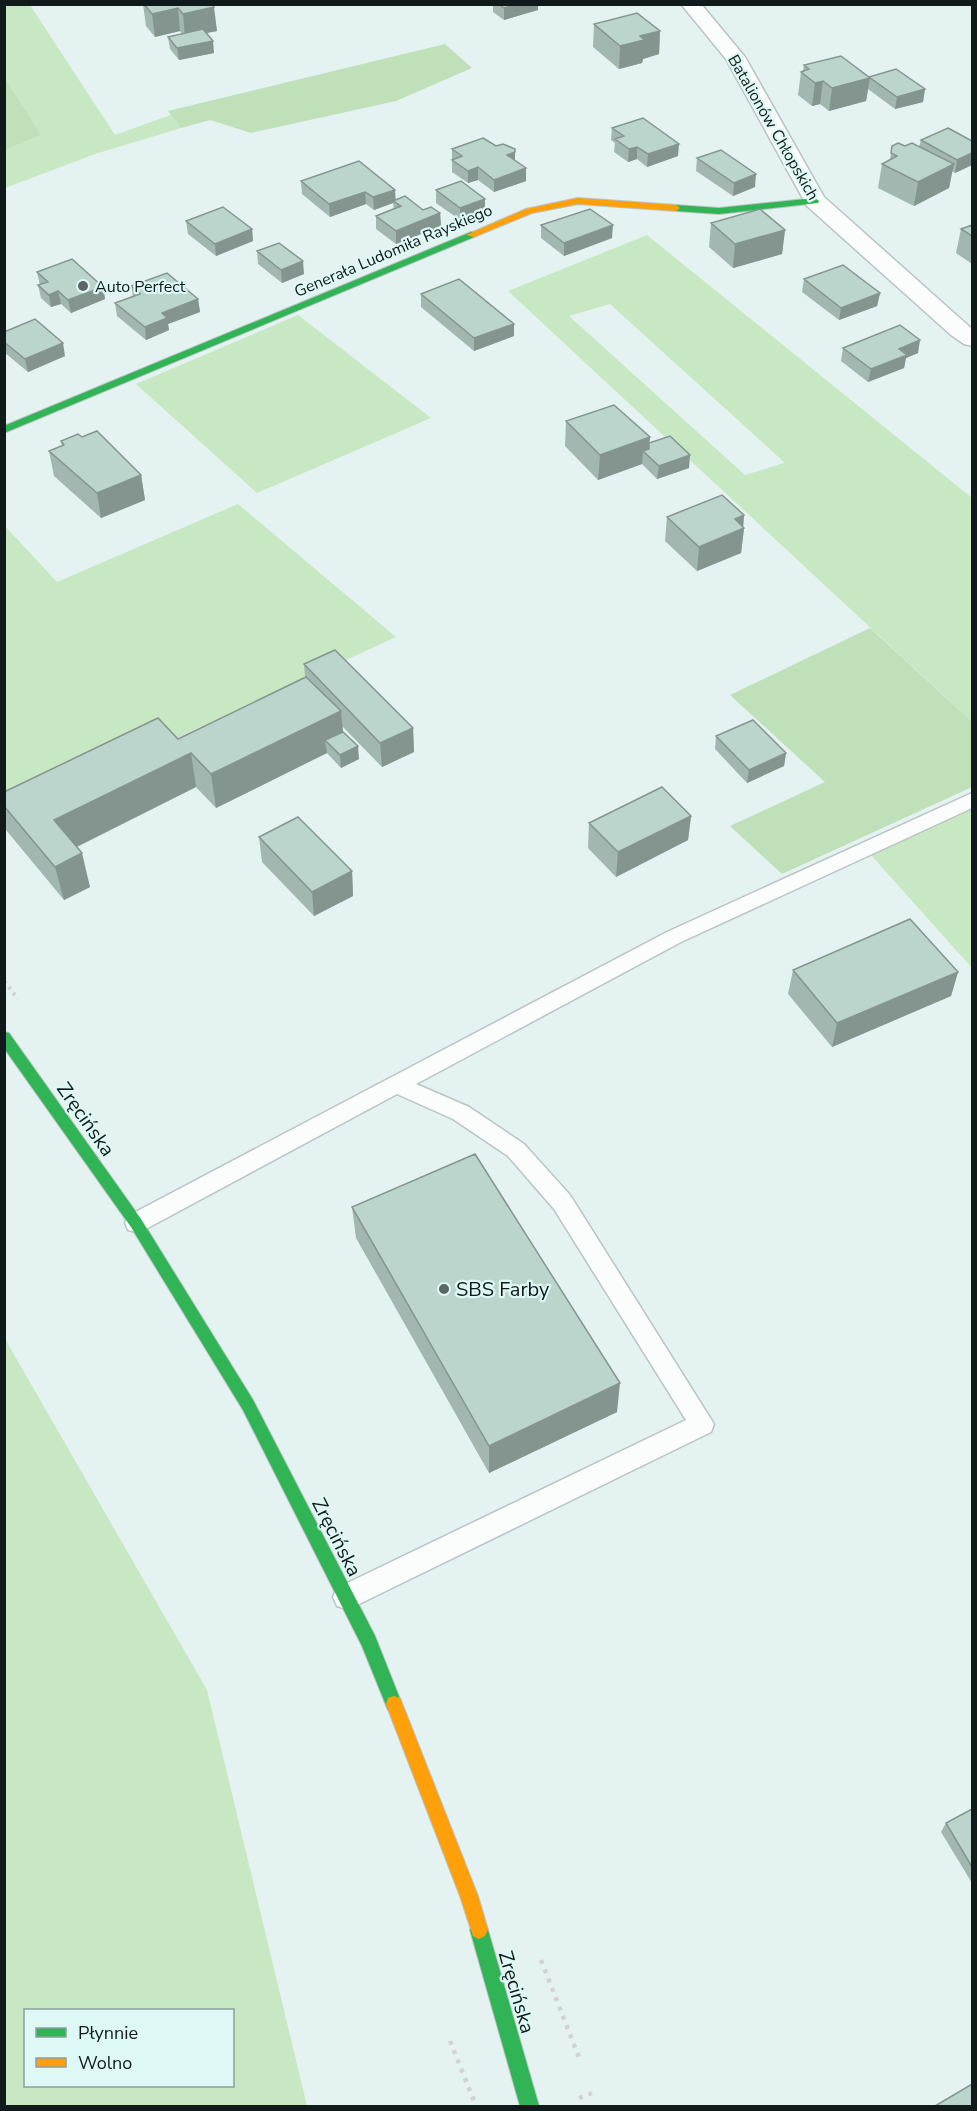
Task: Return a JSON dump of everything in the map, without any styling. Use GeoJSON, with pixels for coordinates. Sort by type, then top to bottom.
{"type":"FeatureCollection","features":[{"type":"Feature","properties":{"kind":"street","name":"Batalionów Chłopskich"},"geometry":{"type":"LineString","coordinates":[[690,4],[735,57],[815,201],[959,330],[972,339]]}},
{"type":"Feature","properties":{"kind":"street","name":"Generała Ludomiła Rayskiego"},"geometry":{"type":"LineString","coordinates":[[4,430],[529,212],[578,201],[719,211],[815,201]]}},
{"type":"Feature","properties":{"kind":"street","name":"Zręcińska"},"geometry":{"type":"LineString","coordinates":[[4,1037],[136,1223],[248,1405],[369,1642],[469,1896],[530,2106]]}},
{"type":"Feature","properties":{"kind":"lane"},"geometry":{"type":"LineString","coordinates":[[136,1223],[674,937],[972,800]]}},
{"type":"Feature","properties":{"kind":"lane"},"geometry":{"type":"LineString","coordinates":[[346,1596],[702,1424],[562,1202],[516,1150],[461,1113],[394,1084]]}},
{"type":"Feature","properties":{"kind":"path"},"geometry":{"type":"LineString","coordinates":[[450,2041],[476,2106]]}},
{"type":"Feature","properties":{"kind":"green space"},"geometry":{"type":"Polygon","coordinates":[[[5,5],[30,5],[115,135],[171,115],[181,128],[95,154],[5,188],[5,150],[41,135],[5,78],[5,5]]]}},
{"type":"Feature","properties":{"kind":"green space"},"geometry":{"type":"Polygon","coordinates":[[[445,44],[472,68],[396,101],[251,133],[210,120],[181,128],[168,111],[445,44]]]}},
{"type":"Feature","properties":{"kind":"green space"},"geometry":{"type":"Polygon","coordinates":[[[5,78],[41,135],[4,150],[5,78]]]}},
{"type":"Feature","properties":{"kind":"green space"},"geometry":{"type":"Polygon","coordinates":[[[647,235],[972,498],[972,722],[508,291],[647,235]],[[610,304],[569,316],[745,475],[784,462],[610,304]]]}},
{"type":"Feature","properties":{"kind":"green space"},"geometry":{"type":"Polygon","coordinates":[[[298,315],[431,418],[257,493],[136,384],[298,315]]]}},
{"type":"Feature","properties":{"kind":"green space"},"geometry":{"type":"Polygon","coordinates":[[[238,504],[396,637],[5,817],[4,525],[57,582],[238,504]]]}},
{"type":"Feature","properties":{"kind":"green space"},"geometry":{"type":"Polygon","coordinates":[[[870,628],[972,722],[972,787],[782,874],[730,826],[825,782],[730,695],[870,628]]]}},
{"type":"Feature","properties":{"kind":"green space"},"geometry":{"type":"Polygon","coordinates":[[[972,808],[972,968],[871,855],[972,808]]]}},
{"type":"Feature","properties":{"kind":"green space"},"geometry":{"type":"Polygon","coordinates":[[[5,1339],[207,1690],[307,2106],[5,2106],[5,1339]]]}},
{"type":"Feature","properties":{"kind":"building"},"geometry":{"type":"Polygon","coordinates":[[[144,4],[212,4],[214,7],[183,14],[178,8],[152,14],[144,4]]]}},
{"type":"Feature","properties":{"kind":"building"},"geometry":{"type":"Polygon","coordinates":[[[499,4],[517,4],[504,8],[499,4]]]}},
{"type":"Feature","properties":{"kind":"building"},"geometry":{"type":"Polygon","coordinates":[[[637,13],[660,31],[640,36],[644,40],[620,46],[594,24],[637,13]]]}},
{"type":"Feature","properties":{"kind":"building"},"geometry":{"type":"Polygon","coordinates":[[[203,29],[213,41],[177,48],[168,37],[203,29]]]}},
{"type":"Feature","properties":{"kind":"building"},"geometry":{"type":"Polygon","coordinates":[[[841,56],[870,78],[832,88],[823,81],[815,83],[801,72],[809,69],[804,65],[841,56]]]}},
{"type":"Feature","properties":{"kind":"building"},"geometry":{"type":"Polygon","coordinates":[[[896,69],[925,89],[897,97],[869,77],[896,69]]]}},
{"type":"Feature","properties":{"kind":"building"},"geometry":{"type":"Polygon","coordinates":[[[643,118],[679,144],[648,154],[637,147],[629,149],[615,139],[624,136],[612,128],[643,118]]]}},
{"type":"Feature","properties":{"kind":"building"},"geometry":{"type":"Polygon","coordinates":[[[948,128],[972,141],[972,153],[957,160],[921,140],[948,128]]]}},
{"type":"Feature","properties":{"kind":"building"},"geometry":{"type":"Polygon","coordinates":[[[483,138],[496,146],[503,144],[515,149],[515,152],[507,155],[526,168],[494,180],[478,167],[468,171],[452,160],[462,156],[452,149],[483,138]]]}},
{"type":"Feature","properties":{"kind":"building"},"geometry":{"type":"Polygon","coordinates":[[[898,143],[905,146],[912,143],[954,164],[918,182],[882,164],[897,156],[891,153],[892,146],[898,143]]]}},
{"type":"Feature","properties":{"kind":"building"},"geometry":{"type":"Polygon","coordinates":[[[721,150],[756,174],[734,183],[697,158],[721,150]]]}},
{"type":"Feature","properties":{"kind":"building"},"geometry":{"type":"Polygon","coordinates":[[[359,161],[395,190],[373,197],[365,192],[329,204],[301,181],[359,161]]]}},
{"type":"Feature","properties":{"kind":"building"},"geometry":{"type":"Polygon","coordinates":[[[461,181],[485,199],[460,208],[436,190],[461,181]]]}},
{"type":"Feature","properties":{"kind":"building"},"geometry":{"type":"Polygon","coordinates":[[[405,196],[423,210],[431,207],[440,213],[396,231],[376,216],[401,206],[393,201],[405,196]]]}},
{"type":"Feature","properties":{"kind":"building"},"geometry":{"type":"Polygon","coordinates":[[[223,207],[252,229],[215,244],[186,221],[223,207]]]}},
{"type":"Feature","properties":{"kind":"building"},"geometry":{"type":"Polygon","coordinates":[[[590,209],[613,225],[564,243],[541,225],[590,209]]]}},
{"type":"Feature","properties":{"kind":"building"},"geometry":{"type":"Polygon","coordinates":[[[760,209],[785,230],[735,244],[711,223],[760,209]]]}},
{"type":"Feature","properties":{"kind":"building"},"geometry":{"type":"Polygon","coordinates":[[[972,225],[972,236],[961,229],[972,225]]]}},
{"type":"Feature","properties":{"kind":"building"},"geometry":{"type":"Polygon","coordinates":[[[279,243],[303,261],[281,270],[257,251],[279,243]]]}},
{"type":"Feature","properties":{"kind":"building"},"geometry":{"type":"Polygon","coordinates":[[[72,259],[103,287],[68,300],[58,291],[49,295],[38,285],[48,282],[37,272],[72,259]]]}},
{"type":"Feature","properties":{"kind":"building"},"geometry":{"type":"Polygon","coordinates":[[[843,265],[880,293],[841,308],[804,279],[843,265]]]}},
{"type":"Feature","properties":{"kind":"building"},"geometry":{"type":"Polygon","coordinates":[[[167,273],[198,299],[162,313],[167,318],[145,327],[115,303],[140,294],[131,286],[167,273]]]}},
{"type":"Feature","properties":{"kind":"building"},"geometry":{"type":"Polygon","coordinates":[[[459,279],[514,324],[474,338],[421,294],[459,279]]]}},
{"type":"Feature","properties":{"kind":"building"},"geometry":{"type":"Polygon","coordinates":[[[35,319],[63,343],[25,359],[4,342],[4,332],[35,319]]]}},
{"type":"Feature","properties":{"kind":"building"},"geometry":{"type":"Polygon","coordinates":[[[900,325],[920,340],[899,349],[907,355],[871,369],[843,348],[900,325]]]}},
{"type":"Feature","properties":{"kind":"building"},"geometry":{"type":"Polygon","coordinates":[[[614,405],[650,437],[600,455],[566,421],[614,405]]]}},
{"type":"Feature","properties":{"kind":"building"},"geometry":{"type":"Polygon","coordinates":[[[97,431],[141,475],[97,493],[49,451],[64,445],[61,441],[78,434],[82,437],[97,431]]]}},
{"type":"Feature","properties":{"kind":"building"},"geometry":{"type":"Polygon","coordinates":[[[670,436],[690,455],[659,466],[643,451],[649,449],[649,443],[670,436]]]}},
{"type":"Feature","properties":{"kind":"building"},"geometry":{"type":"Polygon","coordinates":[[[722,495],[744,515],[735,519],[744,528],[699,547],[667,517],[722,495]]]}},
{"type":"Feature","properties":{"kind":"building"},"geometry":{"type":"Polygon","coordinates":[[[335,650],[413,728],[380,743],[304,664],[335,650]]]}},
{"type":"Feature","properties":{"kind":"building"},"geometry":{"type":"Polygon","coordinates":[[[306,677],[341,711],[211,774],[191,753],[54,820],[82,853],[55,867],[4,806],[4,792],[158,718],[178,739],[306,677]]]}},
{"type":"Feature","properties":{"kind":"building"},"geometry":{"type":"Polygon","coordinates":[[[753,720],[786,753],[749,770],[716,736],[753,720]]]}},
{"type":"Feature","properties":{"kind":"building"},"geometry":{"type":"Polygon","coordinates":[[[343,732],[358,746],[340,755],[325,740],[343,732]]]}},
{"type":"Feature","properties":{"kind":"building"},"geometry":{"type":"Polygon","coordinates":[[[662,787],[691,816],[618,852],[589,823],[662,787]]]}},
{"type":"Feature","properties":{"kind":"building"},"geometry":{"type":"Polygon","coordinates":[[[298,817],[352,871],[312,892],[259,837],[298,817]]]}},
{"type":"Feature","properties":{"kind":"building"},"geometry":{"type":"Polygon","coordinates":[[[910,919],[958,972],[837,1023],[793,970],[910,919]]]}},
{"type":"Feature","properties":{"kind":"building"},"geometry":{"type":"Polygon","coordinates":[[[475,1154],[620,1383],[489,1446],[352,1207],[475,1154]]]}},
{"type":"Feature","properties":{"kind":"building"},"geometry":{"type":"Polygon","coordinates":[[[972,1809],[972,1867],[946,1823],[972,1809]]]}},
{"type":"Feature","properties":{"kind":"building"},"geometry":{"type":"Polygon","coordinates":[[[972,2084],[972,2106],[935,2106],[972,2084]]]}},
{"type":"Feature","properties":{"kind":"traffic: fast"},"geometry":{"type":"LineString","coordinates":[[676,208],[719,211],[815,201]]}},
{"type":"Feature","properties":{"kind":"traffic: fast"},"geometry":{"type":"LineString","coordinates":[[4,430],[471,235]]}},
{"type":"Feature","properties":{"kind":"traffic: fast"},"geometry":{"type":"LineString","coordinates":[[4,1037],[136,1223],[248,1405],[369,1642],[394,1704]]}},
{"type":"Feature","properties":{"kind":"traffic: fast"},"geometry":{"type":"LineString","coordinates":[[479,1930],[530,2106]]}},
{"type":"Feature","properties":{"kind":"traffic: slow"},"geometry":{"type":"LineString","coordinates":[[471,235],[529,211],[578,201],[676,208]]}},
{"type":"Feature","properties":{"kind":"traffic: slow"},"geometry":{"type":"LineString","coordinates":[[394,1704],[469,1896],[479,1930]]}},
{"type":"Feature","properties":{"kind":"place","name":"Auto Perfect"},"geometry":{"type":"Point","coordinates":[83,286]}},
{"type":"Feature","properties":{"kind":"place","name":"SBS Farby"},"geometry":{"type":"Point","coordinates":[444,1289]}}]}
